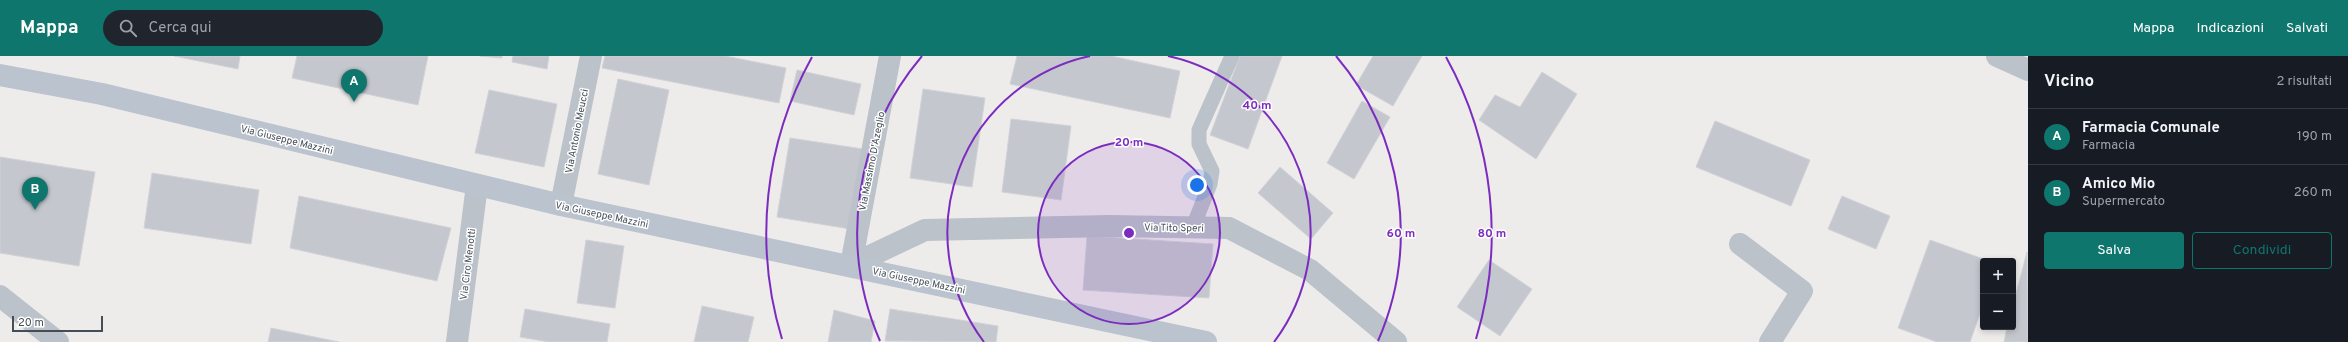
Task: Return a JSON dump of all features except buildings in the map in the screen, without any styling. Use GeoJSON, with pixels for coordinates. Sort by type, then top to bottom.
{"type":"FeatureCollection","features":[{"type":"Feature","properties":{"kind":"main road","name":"Via Giuseppe Mazzini"},"geometry":{"type":"LineString","coordinates":[[0,75],[102,94],[561,205],[851,265],[1206,342]]}},
{"type":"Feature","properties":{"kind":"street","name":"Via Antonio Meucci"},"geometry":{"type":"LineString","coordinates":[[561,205],[591,56]]}},
{"type":"Feature","properties":{"kind":"street","name":"Via Massimo D'Azeglio"},"geometry":{"type":"LineString","coordinates":[[851,265],[890,56]]}},
{"type":"Feature","properties":{"kind":"street"},"geometry":{"type":"LineString","coordinates":[[1997,56],[2028,70]]}},
{"type":"Feature","properties":{"kind":"street","name":"Via Ciro Menotti"},"geometry":{"type":"LineString","coordinates":[[457,342],[477,185]]}},
{"type":"Feature","properties":{"kind":"street","name":"Via Tito Speri"},"geometry":{"type":"LineString","coordinates":[[851,265],[925,230],[1109,226],[1229,228],[1310,270],[1396,342]]}},
{"type":"Feature","properties":{"kind":"street"},"geometry":{"type":"LineString","coordinates":[[1740,244],[1802,291],[1770,342]]}},
{"type":"Feature","properties":{"kind":"street"},"geometry":{"type":"LineString","coordinates":[[0,296],[58,342]]}},
{"type":"Feature","properties":{"kind":"lane"},"geometry":{"type":"LineString","coordinates":[[1192,227],[1210,184],[1212,171],[1199,144],[1199,130],[1232,56]]}},
{"type":"Feature","properties":{"kind":"place","name":"Farmacia Comunale"},"geometry":{"type":"Point","coordinates":[354,102]}},
{"type":"Feature","properties":{"kind":"place","name":"Amico Mio"},"geometry":{"type":"Point","coordinates":[35,210]}}]}
